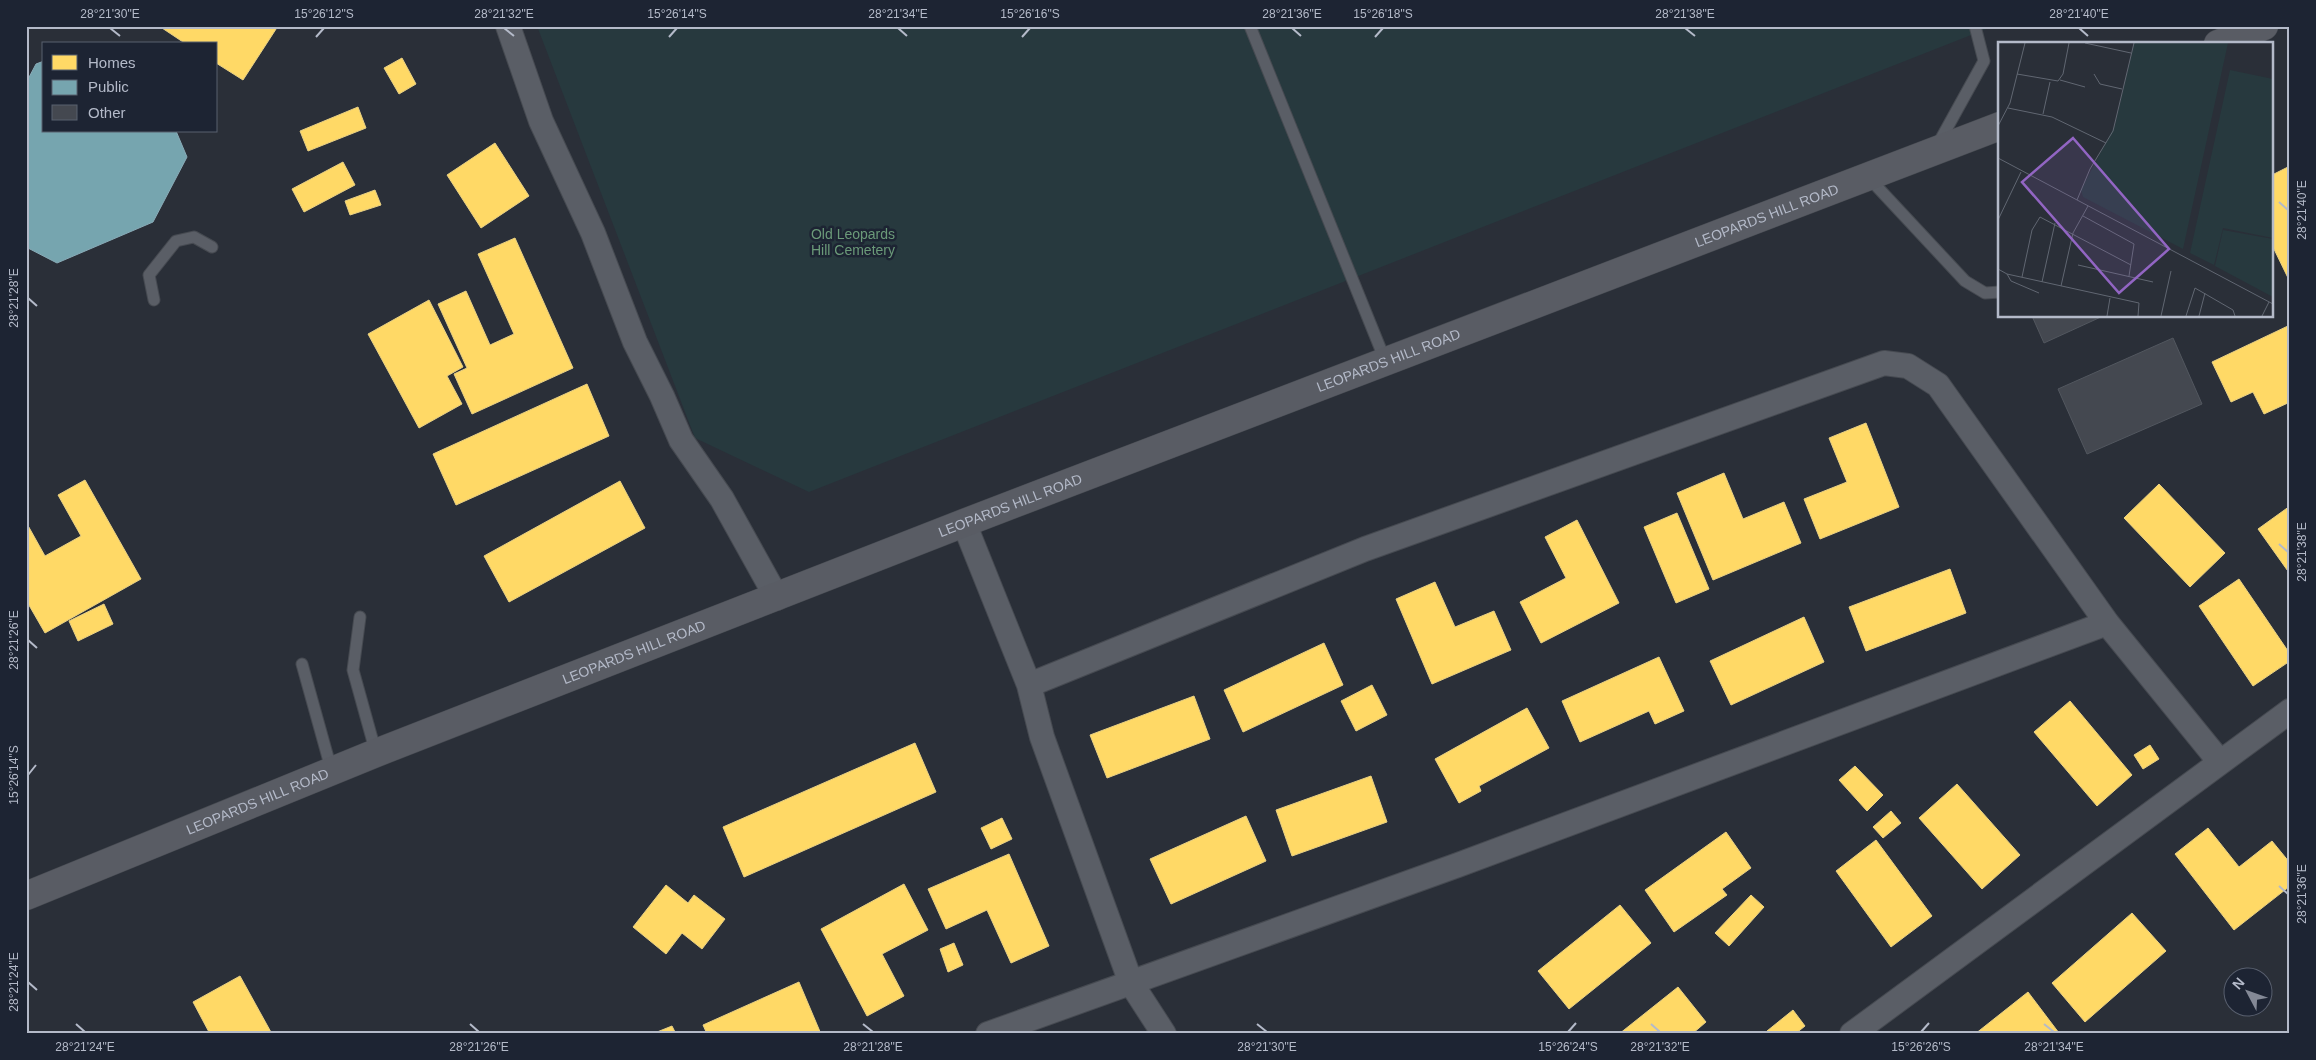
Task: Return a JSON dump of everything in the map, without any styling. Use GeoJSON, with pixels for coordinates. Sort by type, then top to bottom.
{"type":"FeatureCollection","features":[{"type":"Feature","properties":{"kind":"main road"},"geometry":{"type":"LineString","coordinates":[[2223,42],[2264,26]]}},
{"type":"Feature","properties":{"kind":"main road","name":"LEOPARDS HILL ROAD"},"geometry":{"type":"LineString","coordinates":[[26,896],[376,754],[777,598],[964,522],[1998,127]]}},
{"type":"Feature","properties":{"kind":"street"},"geometry":{"type":"LineString","coordinates":[[508,26],[541,122],[594,233],[635,342],[681,440],[722,499],[777,598]]}},
{"type":"Feature","properties":{"kind":"street"},"geometry":{"type":"LineString","coordinates":[[1029,685],[1365,549],[1884,363],[1908,366],[1938,385],[2108,624],[2220,762]]}},
{"type":"Feature","properties":{"kind":"street"},"geometry":{"type":"LineString","coordinates":[[964,522],[1029,685],[1042,737],[1131,983],[1164,1034]]}},
{"type":"Feature","properties":{"kind":"street"},"geometry":{"type":"LineString","coordinates":[[988,1034],[1458,865],[2108,624]]}},
{"type":"Feature","properties":{"kind":"street"},"geometry":{"type":"LineString","coordinates":[[1852,1034],[2290,711]]}},
{"type":"Feature","properties":{"kind":"lane"},"geometry":{"type":"LineString","coordinates":[[1250,26],[1385,360]]}},
{"type":"Feature","properties":{"kind":"lane"},"geometry":{"type":"LineString","coordinates":[[1934,151],[1984,61],[1975,26]]}},
{"type":"Feature","properties":{"kind":"lane"},"geometry":{"type":"LineString","coordinates":[[1866,176],[1965,281],[1985,293],[1998,292]]}},
{"type":"Feature","properties":{"kind":"lane"},"geometry":{"type":"LineString","coordinates":[[154,300],[148,275],[176,241],[194,237],[212,247]]}},
{"type":"Feature","properties":{"kind":"lane"},"geometry":{"type":"LineString","coordinates":[[360,617],[353,670],[376,754]]}},
{"type":"Feature","properties":{"kind":"lane"},"geometry":{"type":"LineString","coordinates":[[302,664],[332,772]]}},
{"type":"Feature","properties":{"kind":"green space","name":"Old Leopards Hill Cemetery"},"geometry":{"type":"Polygon","coordinates":[[[537,26],[1994,26],[809,492],[695,438],[537,26]]]}},
{"type":"Feature","properties":{"kind":"building: Homes"},"geometry":{"type":"Polygon","coordinates":[[[159,26],[278,26],[243,80],[218,64],[218,42],[183,42],[159,26]]]}},
{"type":"Feature","properties":{"kind":"building: Homes"},"geometry":{"type":"Polygon","coordinates":[[[402,58],[416,84],[399,94],[384,68],[402,58]]]}},
{"type":"Feature","properties":{"kind":"building: Homes"},"geometry":{"type":"Polygon","coordinates":[[[358,107],[366,128],[308,151],[300,131],[358,107]]]}},
{"type":"Feature","properties":{"kind":"building: Homes"},"geometry":{"type":"Polygon","coordinates":[[[495,143],[529,196],[481,228],[447,175],[495,143]]]}},
{"type":"Feature","properties":{"kind":"building: Homes"},"geometry":{"type":"Polygon","coordinates":[[[343,162],[355,185],[304,212],[292,189],[343,162]]]}},
{"type":"Feature","properties":{"kind":"building: Homes"},"geometry":{"type":"Polygon","coordinates":[[[2290,166],[2290,282],[2274,249],[2274,174],[2290,166]]]}},
{"type":"Feature","properties":{"kind":"building: Homes"},"geometry":{"type":"Polygon","coordinates":[[[375,190],[381,205],[350,215],[345,201],[375,190]]]}},
{"type":"Feature","properties":{"kind":"building: Homes"},"geometry":{"type":"Polygon","coordinates":[[[515,238],[573,368],[472,414],[454,374],[467,368],[438,304],[466,291],[490,345],[514,334],[478,254],[515,238]]]}},
{"type":"Feature","properties":{"kind":"building: Homes"},"geometry":{"type":"Polygon","coordinates":[[[429,300],[463,367],[447,376],[462,404],[419,428],[368,334],[429,300]]]}},
{"type":"Feature","properties":{"kind":"building: Homes"},"geometry":{"type":"Polygon","coordinates":[[[2290,325],[2290,402],[2264,414],[2253,392],[2231,402],[2212,362],[2290,325]]]}},
{"type":"Feature","properties":{"kind":"building: Homes"},"geometry":{"type":"Polygon","coordinates":[[[587,384],[609,436],[456,505],[433,454],[587,384]]]}},
{"type":"Feature","properties":{"kind":"building: Homes"},"geometry":{"type":"Polygon","coordinates":[[[1866,423],[1899,507],[1820,539],[1804,499],[1847,482],[1829,438],[1866,423]]]}},
{"type":"Feature","properties":{"kind":"building: Homes"},"geometry":{"type":"Polygon","coordinates":[[[1724,473],[1743,519],[1784,502],[1801,543],[1713,580],[1677,493],[1724,473]]]}},
{"type":"Feature","properties":{"kind":"building: Homes"},"geometry":{"type":"Polygon","coordinates":[[[85,480],[141,579],[45,633],[26,600],[26,522],[45,556],[81,536],[58,495],[85,480]]]}},
{"type":"Feature","properties":{"kind":"building: Homes"},"geometry":{"type":"Polygon","coordinates":[[[620,481],[645,528],[509,602],[484,556],[620,481]]]}},
{"type":"Feature","properties":{"kind":"building: Homes"},"geometry":{"type":"Polygon","coordinates":[[[2159,484],[2225,553],[2190,587],[2124,518],[2159,484]]]}},
{"type":"Feature","properties":{"kind":"building: Homes"},"geometry":{"type":"Polygon","coordinates":[[[2290,506],[2290,574],[2258,529],[2290,506]]]}},
{"type":"Feature","properties":{"kind":"building: Homes"},"geometry":{"type":"Polygon","coordinates":[[[1677,513],[1709,589],[1676,603],[1644,527],[1677,513]]]}},
{"type":"Feature","properties":{"kind":"building: Homes"},"geometry":{"type":"Polygon","coordinates":[[[1577,520],[1619,603],[1541,643],[1520,602],[1566,578],[1545,537],[1577,520]]]}},
{"type":"Feature","properties":{"kind":"building: Homes"},"geometry":{"type":"Polygon","coordinates":[[[1950,569],[1966,613],[1866,651],[1849,607],[1950,569]]]}},
{"type":"Feature","properties":{"kind":"building: Homes"},"geometry":{"type":"Polygon","coordinates":[[[2239,579],[2290,654],[2290,661],[2253,686],[2199,606],[2239,579]]]}},
{"type":"Feature","properties":{"kind":"building: Homes"},"geometry":{"type":"Polygon","coordinates":[[[1435,582],[1455,627],[1494,611],[1511,650],[1432,684],[1396,599],[1435,582]]]}},
{"type":"Feature","properties":{"kind":"building: Homes"},"geometry":{"type":"Polygon","coordinates":[[[104,604],[113,624],[78,641],[69,621],[104,604]]]}},
{"type":"Feature","properties":{"kind":"building: Homes"},"geometry":{"type":"Polygon","coordinates":[[[1804,617],[1824,662],[1731,705],[1710,661],[1804,617]]]}},
{"type":"Feature","properties":{"kind":"building: Homes"},"geometry":{"type":"Polygon","coordinates":[[[1324,643],[1343,685],[1243,732],[1224,690],[1324,643]]]}},
{"type":"Feature","properties":{"kind":"building: Homes"},"geometry":{"type":"Polygon","coordinates":[[[1659,657],[1684,711],[1655,724],[1649,711],[1580,742],[1562,701],[1659,657]]]}},
{"type":"Feature","properties":{"kind":"building: Homes"},"geometry":{"type":"Polygon","coordinates":[[[1372,685],[1387,715],[1356,731],[1341,701],[1372,685]]]}},
{"type":"Feature","properties":{"kind":"building: Homes"},"geometry":{"type":"Polygon","coordinates":[[[1194,696],[1210,739],[1107,778],[1090,735],[1194,696]]]}},
{"type":"Feature","properties":{"kind":"building: Homes"},"geometry":{"type":"Polygon","coordinates":[[[2070,701],[2132,775],[2097,806],[2034,732],[2070,701]]]}},
{"type":"Feature","properties":{"kind":"building: Homes"},"geometry":{"type":"Polygon","coordinates":[[[1527,708],[1549,748],[1479,786],[1481,791],[1459,803],[1435,759],[1527,708]]]}},
{"type":"Feature","properties":{"kind":"building: Homes"},"geometry":{"type":"Polygon","coordinates":[[[915,743],[936,792],[744,877],[723,827],[915,743]]]}},
{"type":"Feature","properties":{"kind":"building: Homes"},"geometry":{"type":"Polygon","coordinates":[[[2150,745],[2159,759],[2143,769],[2134,755],[2150,745]]]}},
{"type":"Feature","properties":{"kind":"building: Homes"},"geometry":{"type":"Polygon","coordinates":[[[1855,766],[1883,795],[1867,811],[1839,780],[1855,766]]]}},
{"type":"Feature","properties":{"kind":"building: Homes"},"geometry":{"type":"Polygon","coordinates":[[[1371,776],[1387,822],[1292,856],[1276,810],[1371,776]]]}},
{"type":"Feature","properties":{"kind":"building: Homes"},"geometry":{"type":"Polygon","coordinates":[[[1957,784],[2020,855],[1982,889],[1919,818],[1957,784]]]}},
{"type":"Feature","properties":{"kind":"building: Homes"},"geometry":{"type":"Polygon","coordinates":[[[1891,811],[1901,823],[1883,838],[1873,827],[1891,811]]]}},
{"type":"Feature","properties":{"kind":"building: Homes"},"geometry":{"type":"Polygon","coordinates":[[[1246,816],[1266,861],[1171,904],[1150,859],[1246,816]]]}},
{"type":"Feature","properties":{"kind":"building: Homes"},"geometry":{"type":"Polygon","coordinates":[[[1002,818],[1012,839],[991,849],[981,828],[1002,818]]]}},
{"type":"Feature","properties":{"kind":"building: Homes"},"geometry":{"type":"Polygon","coordinates":[[[2208,828],[2239,867],[2272,841],[2290,863],[2290,886],[2234,930],[2175,854],[2208,828]]]}},
{"type":"Feature","properties":{"kind":"building: Homes"},"geometry":{"type":"Polygon","coordinates":[[[1726,832],[1751,868],[1722,889],[1727,895],[1674,932],[1645,890],[1726,832]]]}},
{"type":"Feature","properties":{"kind":"building: Homes"},"geometry":{"type":"Polygon","coordinates":[[[1876,840],[1932,916],[1891,947],[1836,871],[1876,840]]]}},
{"type":"Feature","properties":{"kind":"building: Homes"},"geometry":{"type":"Polygon","coordinates":[[[1009,854],[1049,946],[1011,963],[987,910],[946,929],[928,889],[1009,854]]]}},
{"type":"Feature","properties":{"kind":"building: Homes"},"geometry":{"type":"Polygon","coordinates":[[[904,884],[928,930],[882,954],[904,996],[867,1016],[821,929],[904,884]]]}},
{"type":"Feature","properties":{"kind":"building: Homes"},"geometry":{"type":"Polygon","coordinates":[[[666,885],[688,903],[694,895],[725,919],[702,949],[682,933],[666,954],[633,927],[666,885]]]}},
{"type":"Feature","properties":{"kind":"building: Homes"},"geometry":{"type":"Polygon","coordinates":[[[1751,895],[1764,907],[1729,946],[1715,933],[1751,895]]]}},
{"type":"Feature","properties":{"kind":"building: Homes"},"geometry":{"type":"Polygon","coordinates":[[[1620,905],[1651,943],[1569,1009],[1538,971],[1620,905]]]}},
{"type":"Feature","properties":{"kind":"building: Homes"},"geometry":{"type":"Polygon","coordinates":[[[2132,913],[2166,951],[2085,1022],[2052,983],[2132,913]]]}},
{"type":"Feature","properties":{"kind":"building: Homes"},"geometry":{"type":"Polygon","coordinates":[[[954,943],[963,965],[948,972],[940,949],[954,943]]]}},
{"type":"Feature","properties":{"kind":"building: Homes"},"geometry":{"type":"Polygon","coordinates":[[[240,976],[272,1034],[210,1034],[193,1002],[240,976]]]}},
{"type":"Feature","properties":{"kind":"building: Homes"},"geometry":{"type":"Polygon","coordinates":[[[799,982],[821,1034],[707,1034],[703,1025],[799,982]]]}},
{"type":"Feature","properties":{"kind":"building: Homes"},"geometry":{"type":"Polygon","coordinates":[[[1678,987],[1706,1022],[1692,1034],[1619,1034],[1678,987]]]}},
{"type":"Feature","properties":{"kind":"building: Homes"},"geometry":{"type":"Polygon","coordinates":[[[2028,992],[2059,1033],[1975,1034],[2028,992]]]}},
{"type":"Feature","properties":{"kind":"building: Homes"},"geometry":{"type":"Polygon","coordinates":[[[1793,1010],[1805,1026],[1795,1034],[1769,1034],[1767,1031],[1793,1010]]]}},
{"type":"Feature","properties":{"kind":"building: Homes"},"geometry":{"type":"Polygon","coordinates":[[[672,1026],[676,1034],[652,1034],[672,1026]]]}},
{"type":"Feature","properties":{"kind":"building: Public"},"geometry":{"type":"Polygon","coordinates":[[[42,62],[42,132],[176,132],[187,157],[153,222],[57,263],[26,247],[26,83],[36,64],[42,62]]]}},
{"type":"Feature","properties":{"kind":"building: Other"},"geometry":{"type":"Polygon","coordinates":[[[2033,318],[2099,318],[2044,343],[2033,318]]]}},
{"type":"Feature","properties":{"kind":"building: Other"},"geometry":{"type":"Polygon","coordinates":[[[2173,338],[2202,404],[2087,454],[2058,389],[2173,338]]]}}]}
